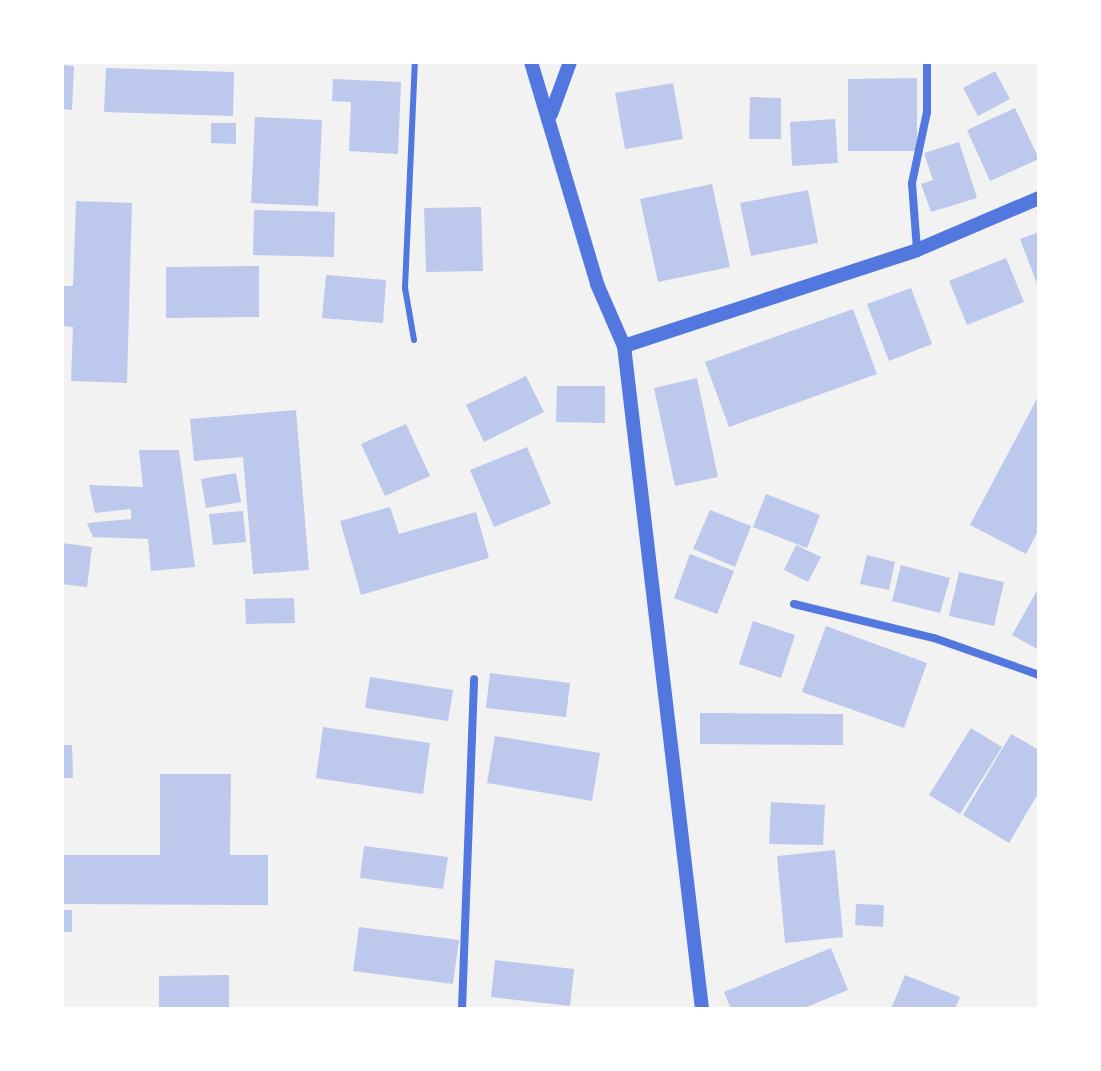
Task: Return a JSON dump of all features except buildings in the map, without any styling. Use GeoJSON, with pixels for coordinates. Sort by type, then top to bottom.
{"type":"FeatureCollection","features":[{"type":"Feature","properties":{"kind":"street"},"geometry":{"type":"LineString","coordinates":[[531,62],[551,114],[597,284],[624,346],[702,1009]]}},
{"type":"Feature","properties":{"kind":"street"},"geometry":{"type":"LineString","coordinates":[[551,114],[570,62]]}},
{"type":"Feature","properties":{"kind":"street"},"geometry":{"type":"LineString","coordinates":[[917,250],[912,183],[927,112],[927,62]]}},
{"type":"Feature","properties":{"kind":"street"},"geometry":{"type":"LineString","coordinates":[[624,346],[917,250],[1039,198]]}},
{"type":"Feature","properties":{"kind":"street"},"geometry":{"type":"LineString","coordinates":[[794,604],[934,638],[1039,675]]}},
{"type":"Feature","properties":{"kind":"street"},"geometry":{"type":"LineString","coordinates":[[462,1009],[474,679]]}},
{"type":"Feature","properties":{"kind":"lane"},"geometry":{"type":"LineString","coordinates":[[414,340],[405,288],[415,62]]}}]}
